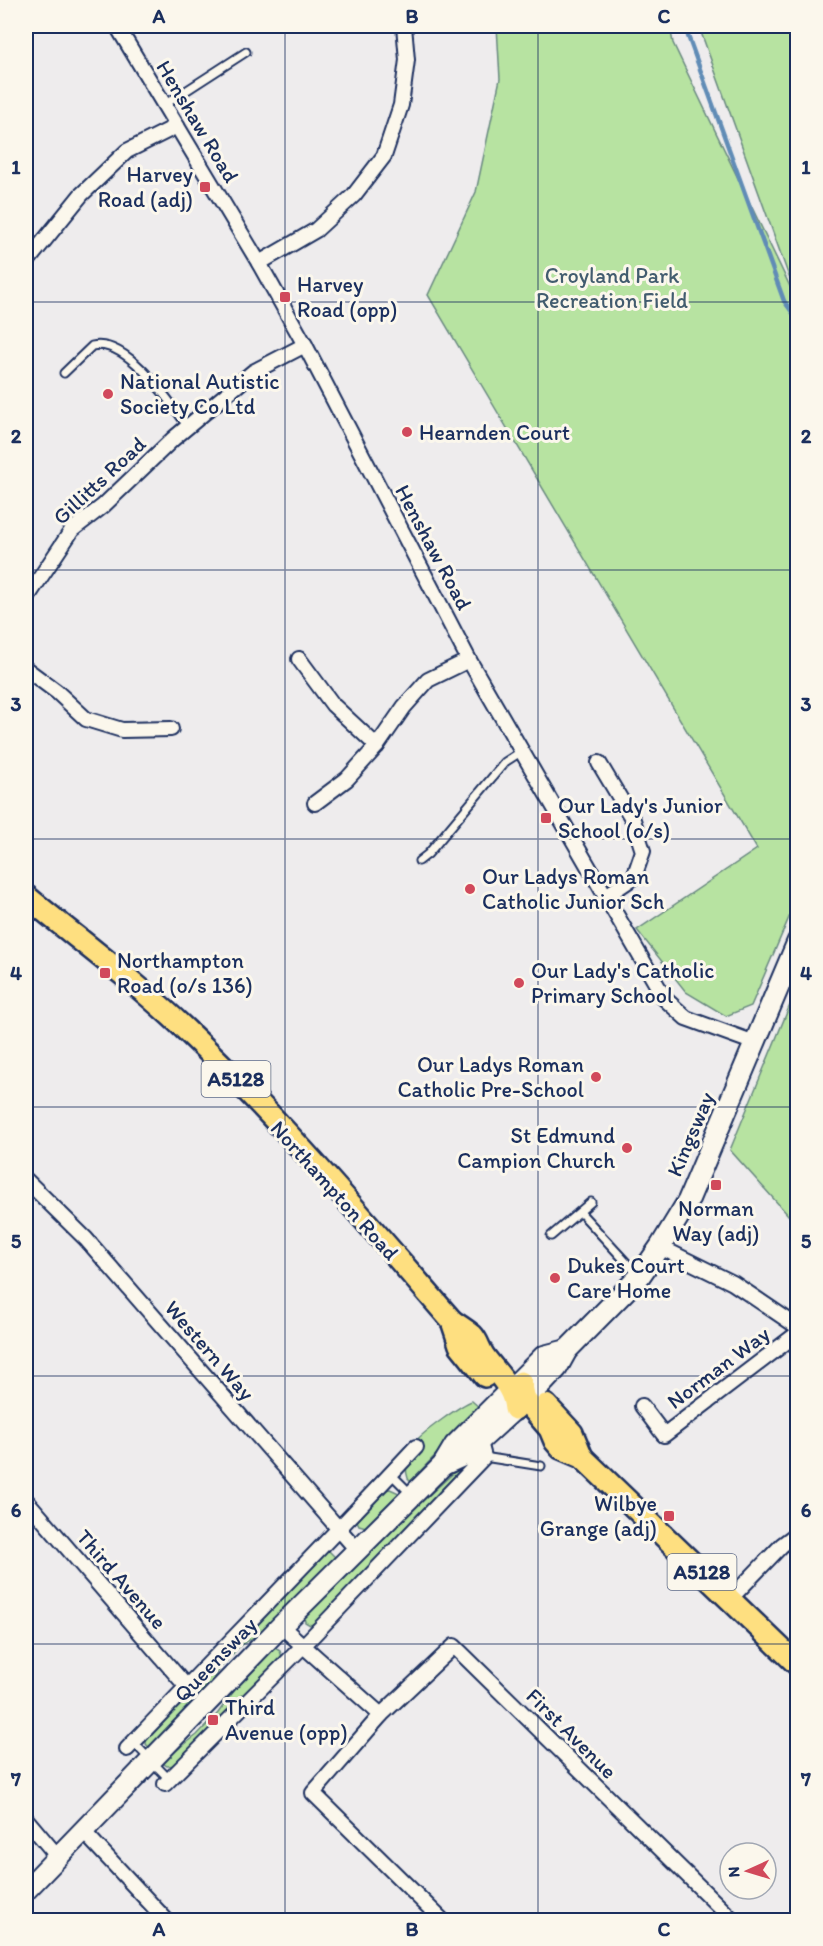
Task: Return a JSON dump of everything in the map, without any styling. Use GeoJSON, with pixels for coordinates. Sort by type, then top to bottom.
{"type":"FeatureCollection","features":[{"type":"Feature","properties":{"kind":"main road","name":"Northampton Road"},"geometry":{"type":"LineString","coordinates":[[26,897],[129,979],[229,1072],[291,1138],[452,1321],[471,1334],[478,1342],[492,1348],[542,1437],[555,1441],[561,1448],[582,1457],[798,1665]]}},
{"type":"Feature","properties":{"kind":"main road","name":"Northampton Road"},"geometry":{"type":"LineString","coordinates":[[452,1321],[460,1345],[518,1394],[572,1433],[582,1457]]}},
{"type":"Feature","properties":{"kind":"street","name":"Henshaw Road"},"geometry":{"type":"LineString","coordinates":[[117,26],[259,263],[305,345],[469,660],[665,999],[686,1018],[755,1043]]}},
{"type":"Feature","properties":{"kind":"street"},"geometry":{"type":"LineString","coordinates":[[259,263],[316,230],[354,195],[384,156],[400,110],[407,60],[404,26]]}},
{"type":"Feature","properties":{"kind":"street"},"geometry":{"type":"LineString","coordinates":[[26,263],[81,195],[127,151],[177,126]]}},
{"type":"Feature","properties":{"kind":"street","name":"Gillitts Road"},"geometry":{"type":"LineString","coordinates":[[26,599],[72,530],[103,506],[188,427],[253,372],[305,345]]}},
{"type":"Feature","properties":{"kind":"street"},"geometry":{"type":"LineString","coordinates":[[299,659],[333,705],[377,746]]}},
{"type":"Feature","properties":{"kind":"street"},"geometry":{"type":"LineString","coordinates":[[315,803],[347,779],[377,746],[428,680],[469,660]]}},
{"type":"Feature","properties":{"kind":"street"},"geometry":{"type":"LineString","coordinates":[[26,669],[86,718],[122,730],[171,729]]}},
{"type":"Feature","properties":{"kind":"street"},"geometry":{"type":"LineString","coordinates":[[599,763],[633,820],[643,851],[634,877],[606,896]]}},
{"type":"Feature","properties":{"kind":"street","name":"Kingsway"},"geometry":{"type":"LineString","coordinates":[[518,1394],[544,1356],[567,1350],[639,1277],[660,1247],[687,1201],[798,941]]}},
{"type":"Feature","properties":{"kind":"street","name":"Western Way"},"geometry":{"type":"LineString","coordinates":[[26,1180],[86,1239],[358,1551]]}},
{"type":"Feature","properties":{"kind":"street","name":"Norman Way"},"geometry":{"type":"LineString","coordinates":[[660,1247],[733,1283],[798,1327]]}},
{"type":"Feature","properties":{"kind":"street","name":"Norman Way"},"geometry":{"type":"LineString","coordinates":[[642,1406],[664,1435],[798,1333]]}},
{"type":"Feature","properties":{"kind":"street","name":"Queensway"},"geometry":{"type":"LineString","coordinates":[[167,1781],[303,1646],[482,1449],[518,1394]]}},
{"type":"Feature","properties":{"kind":"street","name":"Queensway"},"geometry":{"type":"LineString","coordinates":[[26,1890],[281,1626],[443,1465],[455,1445],[518,1394]]}},
{"type":"Feature","properties":{"kind":"street"},"geometry":{"type":"LineString","coordinates":[[130,1745],[416,1447]]}},
{"type":"Feature","properties":{"kind":"street","name":"Queensway"},"geometry":{"type":"LineString","coordinates":[[443,1465],[482,1449]]}},
{"type":"Feature","properties":{"kind":"street","name":"Third Avenue"},"geometry":{"type":"LineString","coordinates":[[26,1500],[186,1686]]}},
{"type":"Feature","properties":{"kind":"street"},"geometry":{"type":"LineString","coordinates":[[730,1599],[782,1545],[798,1533]]}},
{"type":"Feature","properties":{"kind":"street"},"geometry":{"type":"LineString","coordinates":[[281,1626],[381,1715],[313,1793],[442,1920]]}},
{"type":"Feature","properties":{"kind":"street","name":"First Avenue"},"geometry":{"type":"LineString","coordinates":[[381,1715],[454,1646],[733,1920]]}},
{"type":"Feature","properties":{"kind":"street"},"geometry":{"type":"LineString","coordinates":[[26,1819],[58,1857]]}},
{"type":"Feature","properties":{"kind":"street"},"geometry":{"type":"LineString","coordinates":[[83,1831],[166,1920]]}},
{"type":"Feature","properties":{"kind":"lane"},"geometry":{"type":"LineString","coordinates":[[164,105],[246,52]]}},
{"type":"Feature","properties":{"kind":"lane"},"geometry":{"type":"LineString","coordinates":[[64,373],[92,346],[107,345],[142,368],[160,388],[188,427]]}},
{"type":"Feature","properties":{"kind":"lane"},"geometry":{"type":"LineString","coordinates":[[419,861],[428,854],[505,762],[522,751]]}},
{"type":"Feature","properties":{"kind":"lane"},"geometry":{"type":"LineString","coordinates":[[550,1236],[591,1202]]}},
{"type":"Feature","properties":{"kind":"lane"},"geometry":{"type":"LineString","coordinates":[[579,1212],[639,1277]]}},
{"type":"Feature","properties":{"kind":"lane"},"geometry":{"type":"LineString","coordinates":[[482,1449],[541,1466]]}},
{"type":"Feature","properties":{"kind":"lane"},"geometry":{"type":"LineString","coordinates":[[391,1474],[413,1496]]}},
{"type":"Feature","properties":{"kind":"lane"},"geometry":{"type":"LineString","coordinates":[[130,1745],[151,1760],[167,1781]]}},
{"type":"Feature","properties":{"kind":"green space","name":"Croyland Park Recreation Field"},"geometry":{"type":"Polygon","coordinates":[[[497,26],[670,26],[673,43],[797,301],[797,899],[751,1006],[726,1016],[686,992],[637,930],[757,849],[428,295],[476,192],[500,79],[497,26]]]}},
{"type":"Feature","properties":{"kind":"green space"},"geometry":{"type":"Polygon","coordinates":[[[701,26],[797,26],[797,299],[702,35],[701,26]]]}},
{"type":"Feature","properties":{"kind":"green space"},"geometry":{"type":"Polygon","coordinates":[[[797,988],[797,1225],[730,1150],[797,988]]]}},
{"type":"Feature","properties":{"kind":"green space"},"geometry":{"type":"Polygon","coordinates":[[[472,1401],[480,1408],[410,1482],[407,1462],[415,1442],[442,1419],[472,1401]]]}},
{"type":"Feature","properties":{"kind":"green space"},"geometry":{"type":"Polygon","coordinates":[[[472,1456],[472,1463],[316,1623],[310,1625],[305,1622],[304,1617],[361,1557],[472,1456]]]}},
{"type":"Feature","properties":{"kind":"green space"},"geometry":{"type":"Polygon","coordinates":[[[390,1489],[399,1493],[366,1527],[359,1525],[356,1519],[385,1490],[390,1489]]]}},
{"type":"Feature","properties":{"kind":"green space"},"geometry":{"type":"Polygon","coordinates":[[[329,1551],[335,1557],[332,1562],[272,1624],[238,1648],[221,1667],[200,1699],[151,1750],[146,1744],[147,1734],[322,1552],[329,1551]]]}},
{"type":"Feature","properties":{"kind":"green space"},"geometry":{"type":"Polygon","coordinates":[[[275,1648],[280,1651],[282,1657],[194,1749],[177,1765],[167,1766],[161,1762],[197,1735],[218,1713],[239,1684],[269,1651],[275,1648]]]}},
{"type":"Feature","properties":{"kind":"waterway"},"geometry":{"type":"LineString","coordinates":[[689,26],[688,36],[784,301],[798,320]]}},
{"type":"Feature","properties":{"kind":"place","name":"Harvey Road (adj)"},"geometry":{"type":"Point","coordinates":[205,187]}},
{"type":"Feature","properties":{"kind":"place","name":"Harvey Road (opp)"},"geometry":{"type":"Point","coordinates":[285,297]}},
{"type":"Feature","properties":{"kind":"place","name":"National Autistic Society Co Ltd"},"geometry":{"type":"Point","coordinates":[108,394]}},
{"type":"Feature","properties":{"kind":"place","name":"Hearnden Court"},"geometry":{"type":"Point","coordinates":[407,432]}},
{"type":"Feature","properties":{"kind":"place","name":"Our Lady's Junior School (o/s)"},"geometry":{"type":"Point","coordinates":[546,818]}},
{"type":"Feature","properties":{"kind":"place","name":"Our Ladys Roman Catholic Junior Sch"},"geometry":{"type":"Point","coordinates":[470,889]}},
{"type":"Feature","properties":{"kind":"place","name":"Northampton Road (o/s 136)"},"geometry":{"type":"Point","coordinates":[105,973]}},
{"type":"Feature","properties":{"kind":"place","name":"Our Lady's Catholic Primary School"},"geometry":{"type":"Point","coordinates":[519,983]}},
{"type":"Feature","properties":{"kind":"place","name":"Our Ladys Roman Catholic Pre-School"},"geometry":{"type":"Point","coordinates":[596,1077]}},
{"type":"Feature","properties":{"kind":"place","name":"St Edmund Campion Church"},"geometry":{"type":"Point","coordinates":[627,1148]}},
{"type":"Feature","properties":{"kind":"place","name":"Norman Way (adj)"},"geometry":{"type":"Point","coordinates":[716,1185]}},
{"type":"Feature","properties":{"kind":"place","name":"Dukes Court Care Home"},"geometry":{"type":"Point","coordinates":[555,1278]}},
{"type":"Feature","properties":{"kind":"place","name":"Wilbye Grange (adj)"},"geometry":{"type":"Point","coordinates":[669,1516]}},
{"type":"Feature","properties":{"kind":"place","name":"Third Avenue (opp)"},"geometry":{"type":"Point","coordinates":[213,1720]}}]}
